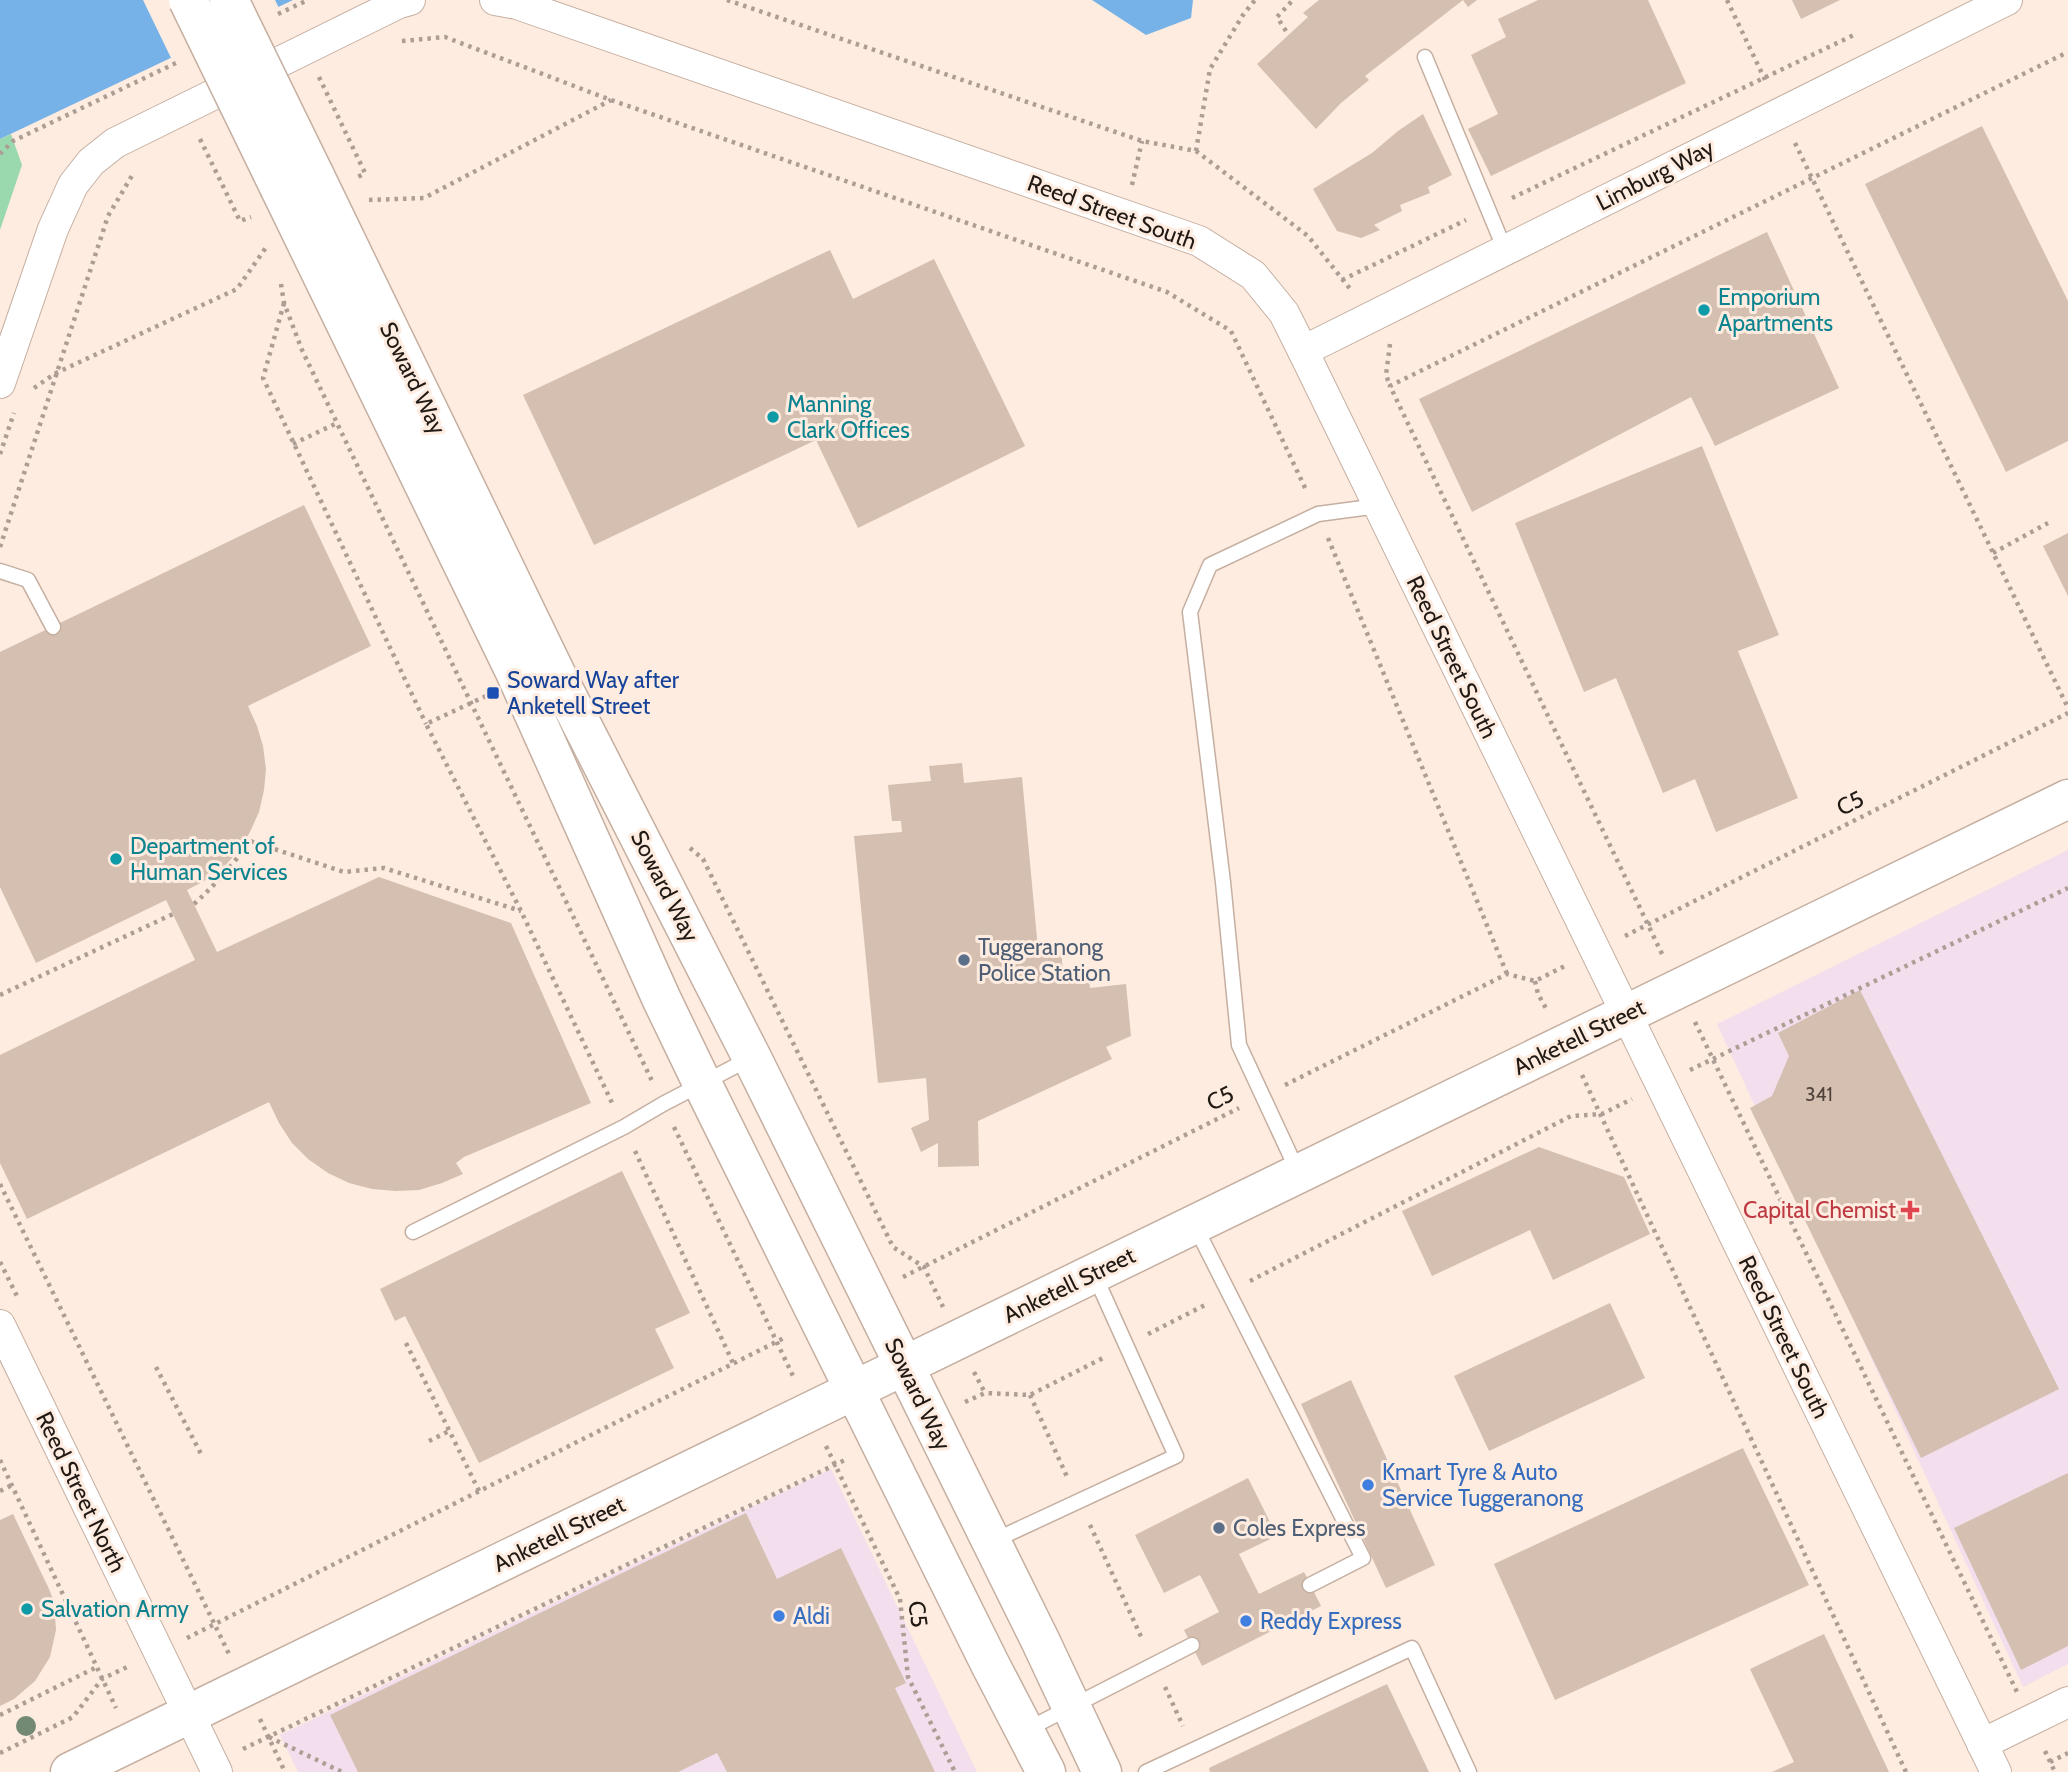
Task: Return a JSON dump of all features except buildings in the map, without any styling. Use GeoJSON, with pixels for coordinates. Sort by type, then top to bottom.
{"type":"FeatureCollection","features":[{"type":"Feature","properties":{"kind":"main road","name":"Soward Way"},"geometry":{"type":"LineString","coordinates":[[188,0],[284,192],[519,681],[702,1083],[1046,1772]]}},
{"type":"Feature","properties":{"kind":"main road","name":"Soward Way"},"geometry":{"type":"LineString","coordinates":[[229,0],[284,192],[559,680],[752,1058],[1102,1772]]}},
{"type":"Feature","properties":{"kind":"main road","name":"Anketell Street"},"geometry":{"type":"LineString","coordinates":[[69,1772],[2068,799]]}},
{"type":"Feature","properties":{"kind":"street"},"geometry":{"type":"LineString","coordinates":[[0,383],[53,229],[73,185],[92,162],[115,143],[410,0]]}},
{"type":"Feature","properties":{"kind":"street","name":"Reed Street South"},"geometry":{"type":"LineString","coordinates":[[495,0],[517,4],[1199,241],[1253,275],[1284,313],[1303,351],[1996,1772]]}},
{"type":"Feature","properties":{"kind":"street","name":"Limburg Way"},"geometry":{"type":"LineString","coordinates":[[1303,351],[2007,0]]}},
{"type":"Feature","properties":{"kind":"street","name":"Reed Street North"},"geometry":{"type":"LineString","coordinates":[[0,1325],[217,1772]]}},
{"type":"Feature","properties":{"kind":"street"},"geometry":{"type":"LineString","coordinates":[[1982,1744],[2068,1702]]}},
{"type":"Feature","properties":{"kind":"lane"},"geometry":{"type":"LineString","coordinates":[[1425,57],[1505,250]]}},
{"type":"Feature","properties":{"kind":"lane"},"geometry":{"type":"LineString","coordinates":[[1299,1173],[1239,1045],[1223,882],[1190,612],[1210,565],[1318,514],[1378,506]]}},
{"type":"Feature","properties":{"kind":"lane"},"geometry":{"type":"LineString","coordinates":[[0,571],[28,580],[52,627]]}},
{"type":"Feature","properties":{"kind":"lane"},"geometry":{"type":"LineString","coordinates":[[413,1232],[624,1127],[752,1058]]}},
{"type":"Feature","properties":{"kind":"lane"},"geometry":{"type":"LineString","coordinates":[[1194,1224],[1363,1558],[1310,1585]]}},
{"type":"Feature","properties":{"kind":"lane"},"geometry":{"type":"LineString","coordinates":[[991,1541],[1176,1456],[1093,1273]]}},
{"type":"Feature","properties":{"kind":"lane"},"geometry":{"type":"LineString","coordinates":[[1025,1730],[1192,1645]]}},
{"type":"Feature","properties":{"kind":"lane"},"geometry":{"type":"LineString","coordinates":[[1146,1772],[1412,1648],[1469,1772]]}},
{"type":"Feature","properties":{"kind":"path"},"geometry":{"type":"LineString","coordinates":[[271,18],[308,0]]}},
{"type":"Feature","properties":{"kind":"path"},"geometry":{"type":"LineString","coordinates":[[727,0],[1142,141],[1196,151],[1308,236]]}},
{"type":"Feature","properties":{"kind":"path"},"geometry":{"type":"LineString","coordinates":[[1196,151],[1210,69],[1255,0]]}},
{"type":"Feature","properties":{"kind":"path"},"geometry":{"type":"LineString","coordinates":[[1286,31],[1277,17],[1293,0]]}},
{"type":"Feature","properties":{"kind":"path"},"geometry":{"type":"LineString","coordinates":[[1727,0],[2068,711]]}},
{"type":"Feature","properties":{"kind":"path"},"geometry":{"type":"LineString","coordinates":[[1342,280],[1865,30]]}},
{"type":"Feature","properties":{"kind":"path"},"geometry":{"type":"LineString","coordinates":[[400,41],[445,37],[611,100],[1167,292],[1231,331],[1318,514],[1507,974],[1535,981]]}},
{"type":"Feature","properties":{"kind":"path"},"geometry":{"type":"LineString","coordinates":[[1391,341],[1386,375],[1391,386],[2068,52]]}},
{"type":"Feature","properties":{"kind":"path"},"geometry":{"type":"LineString","coordinates":[[0,155],[13,141],[185,59]]}},
{"type":"Feature","properties":{"kind":"path"},"geometry":{"type":"LineString","coordinates":[[330,71],[319,76],[365,173],[352,181]]}},
{"type":"Feature","properties":{"kind":"path"},"geometry":{"type":"LineString","coordinates":[[362,201],[424,198],[611,100]]}},
{"type":"Feature","properties":{"kind":"path"},"geometry":{"type":"LineString","coordinates":[[198,135],[240,221],[284,192]]}},
{"type":"Feature","properties":{"kind":"path"},"geometry":{"type":"LineString","coordinates":[[1126,216],[1142,141]]}},
{"type":"Feature","properties":{"kind":"path"},"geometry":{"type":"LineString","coordinates":[[0,547],[108,216],[133,174]]}},
{"type":"Feature","properties":{"kind":"path"},"geometry":{"type":"LineString","coordinates":[[56,373],[237,289],[271,240]]}},
{"type":"Feature","properties":{"kind":"path"},"geometry":{"type":"LineString","coordinates":[[284,303],[263,378],[426,724],[521,911],[733,1363]]}},
{"type":"Feature","properties":{"kind":"path"},"geometry":{"type":"LineString","coordinates":[[0,1184],[215,1624],[777,1341],[302,350]]}},
{"type":"Feature","properties":{"kind":"path","name":"C5"},"geometry":{"type":"LineString","coordinates":[[1391,386],[1648,925],[2068,711]]}},
{"type":"Feature","properties":{"kind":"path"},"geometry":{"type":"LineString","coordinates":[[293,443],[337,423]]}},
{"type":"Feature","properties":{"kind":"path"},"geometry":{"type":"LineString","coordinates":[[1993,553],[2048,523]]}},
{"type":"Feature","properties":{"kind":"path"},"geometry":{"type":"LineString","coordinates":[[426,724],[519,681]]}},
{"type":"Feature","properties":{"kind":"path"},"geometry":{"type":"LineString","coordinates":[[194,904],[236,861],[250,841],[344,872],[384,868],[521,911]]}},
{"type":"Feature","properties":{"kind":"path","name":"C5"},"geometry":{"type":"LineString","coordinates":[[688,847],[703,859],[893,1247],[924,1267],[1507,974]]}},
{"type":"Feature","properties":{"kind":"path"},"geometry":{"type":"LineString","coordinates":[[2055,1772],[1714,1058],[2068,888]]}},
{"type":"Feature","properties":{"kind":"path"},"geometry":{"type":"LineString","coordinates":[[0,995],[173,914]]}},
{"type":"Feature","properties":{"kind":"path"},"geometry":{"type":"LineString","coordinates":[[985,1393],[1030,1395],[1571,1116],[1602,1114],[1906,1772]]}},
{"type":"Feature","properties":{"kind":"path"},"geometry":{"type":"LineString","coordinates":[[406,1343],[480,1491]]}},
{"type":"Feature","properties":{"kind":"path"},"geometry":{"type":"LineString","coordinates":[[156,1367],[201,1454]]}},
{"type":"Feature","properties":{"kind":"path"},"geometry":{"type":"LineString","coordinates":[[1030,1395],[1194,1749]]}},
{"type":"Feature","properties":{"kind":"path"},"geometry":{"type":"LineString","coordinates":[[429,1441],[449,1431]]}},
{"type":"Feature","properties":{"kind":"path"},"geometry":{"type":"LineString","coordinates":[[0,1460],[102,1679],[73,1717],[0,1753]]}},
{"type":"Feature","properties":{"kind":"path","name":"C5"},"geometry":{"type":"LineString","coordinates":[[268,1737],[835,1464],[900,1599],[908,1677],[955,1772]]}},
{"type":"Feature","properties":{"kind":"path"},"geometry":{"type":"LineString","coordinates":[[0,1491],[12,1485]]}},
{"type":"Feature","properties":{"kind":"path"},"geometry":{"type":"LineString","coordinates":[[0,1715],[97,1667]]}},
{"type":"Feature","properties":{"kind":"path"},"geometry":{"type":"LineString","coordinates":[[268,1737],[285,1772]]}},
{"type":"Feature","properties":{"kind":"path"},"geometry":{"type":"LineString","coordinates":[[268,1737],[342,1772]]}},
{"type":"Feature","properties":{"kind":"path"},"geometry":{"type":"LineString","coordinates":[[2050,1762],[2068,1752]]}},
{"type":"Feature","properties":{"kind":"shaded area"},"geometry":{"type":"Polygon","coordinates":[[[2068,850],[2068,1664],[2023,1687],[1717,1024],[2068,850]]]}},
{"type":"Feature","properties":{"kind":"shaded area"},"geometry":{"type":"Polygon","coordinates":[[[831,1469],[977,1772],[298,1772],[280,1735],[831,1469]]]}},
{"type":"Feature","properties":{"kind":"green space"},"geometry":{"type":"Polygon","coordinates":[[[11,134],[22,165],[0,230],[0,139],[11,134]]]}},
{"type":"Feature","properties":{"kind":"water"},"geometry":{"type":"Polygon","coordinates":[[[0,0],[293,0],[0,139],[0,0]]]}},
{"type":"Feature","properties":{"kind":"water"},"geometry":{"type":"Polygon","coordinates":[[[1092,0],[1193,0],[1191,18],[1146,35],[1092,0]]]}},
{"type":"Feature","properties":{"kind":"pier"},"geometry":{"type":"Polygon","coordinates":[[[143,0],[275,0],[280,10],[172,60],[143,0]]]}},
{"type":"Feature","properties":{"kind":"place","name":"Emporium Apartments"},"geometry":{"type":"Point","coordinates":[1704,310]}},
{"type":"Feature","properties":{"kind":"place","name":"Manning Clark Offices"},"geometry":{"type":"Point","coordinates":[773,417]}},
{"type":"Feature","properties":{"kind":"place","name":"Soward Way after Anketell Street"},"geometry":{"type":"Point","coordinates":[493,693]}},
{"type":"Feature","properties":{"kind":"place","name":"Department of Human Services"},"geometry":{"type":"Point","coordinates":[116,859]}},
{"type":"Feature","properties":{"kind":"place","name":"Tuggeranong Police Station"},"geometry":{"type":"Point","coordinates":[964,960]}},
{"type":"Feature","properties":{"kind":"place","name":"Capital Chemist"},"geometry":{"type":"Point","coordinates":[1910,1210]}},
{"type":"Feature","properties":{"kind":"place","name":"Kmart Tyre & Auto Service Tuggeranong"},"geometry":{"type":"Point","coordinates":[1368,1485]}},
{"type":"Feature","properties":{"kind":"place","name":"Coles Express"},"geometry":{"type":"Point","coordinates":[1219,1528]}},
{"type":"Feature","properties":{"kind":"place","name":"Salvation Army"},"geometry":{"type":"Point","coordinates":[27,1609]}},
{"type":"Feature","properties":{"kind":"place","name":"Aldi"},"geometry":{"type":"Point","coordinates":[779,1616]}},
{"type":"Feature","properties":{"kind":"place","name":"Reddy Express"},"geometry":{"type":"Point","coordinates":[1246,1621]}}]}
